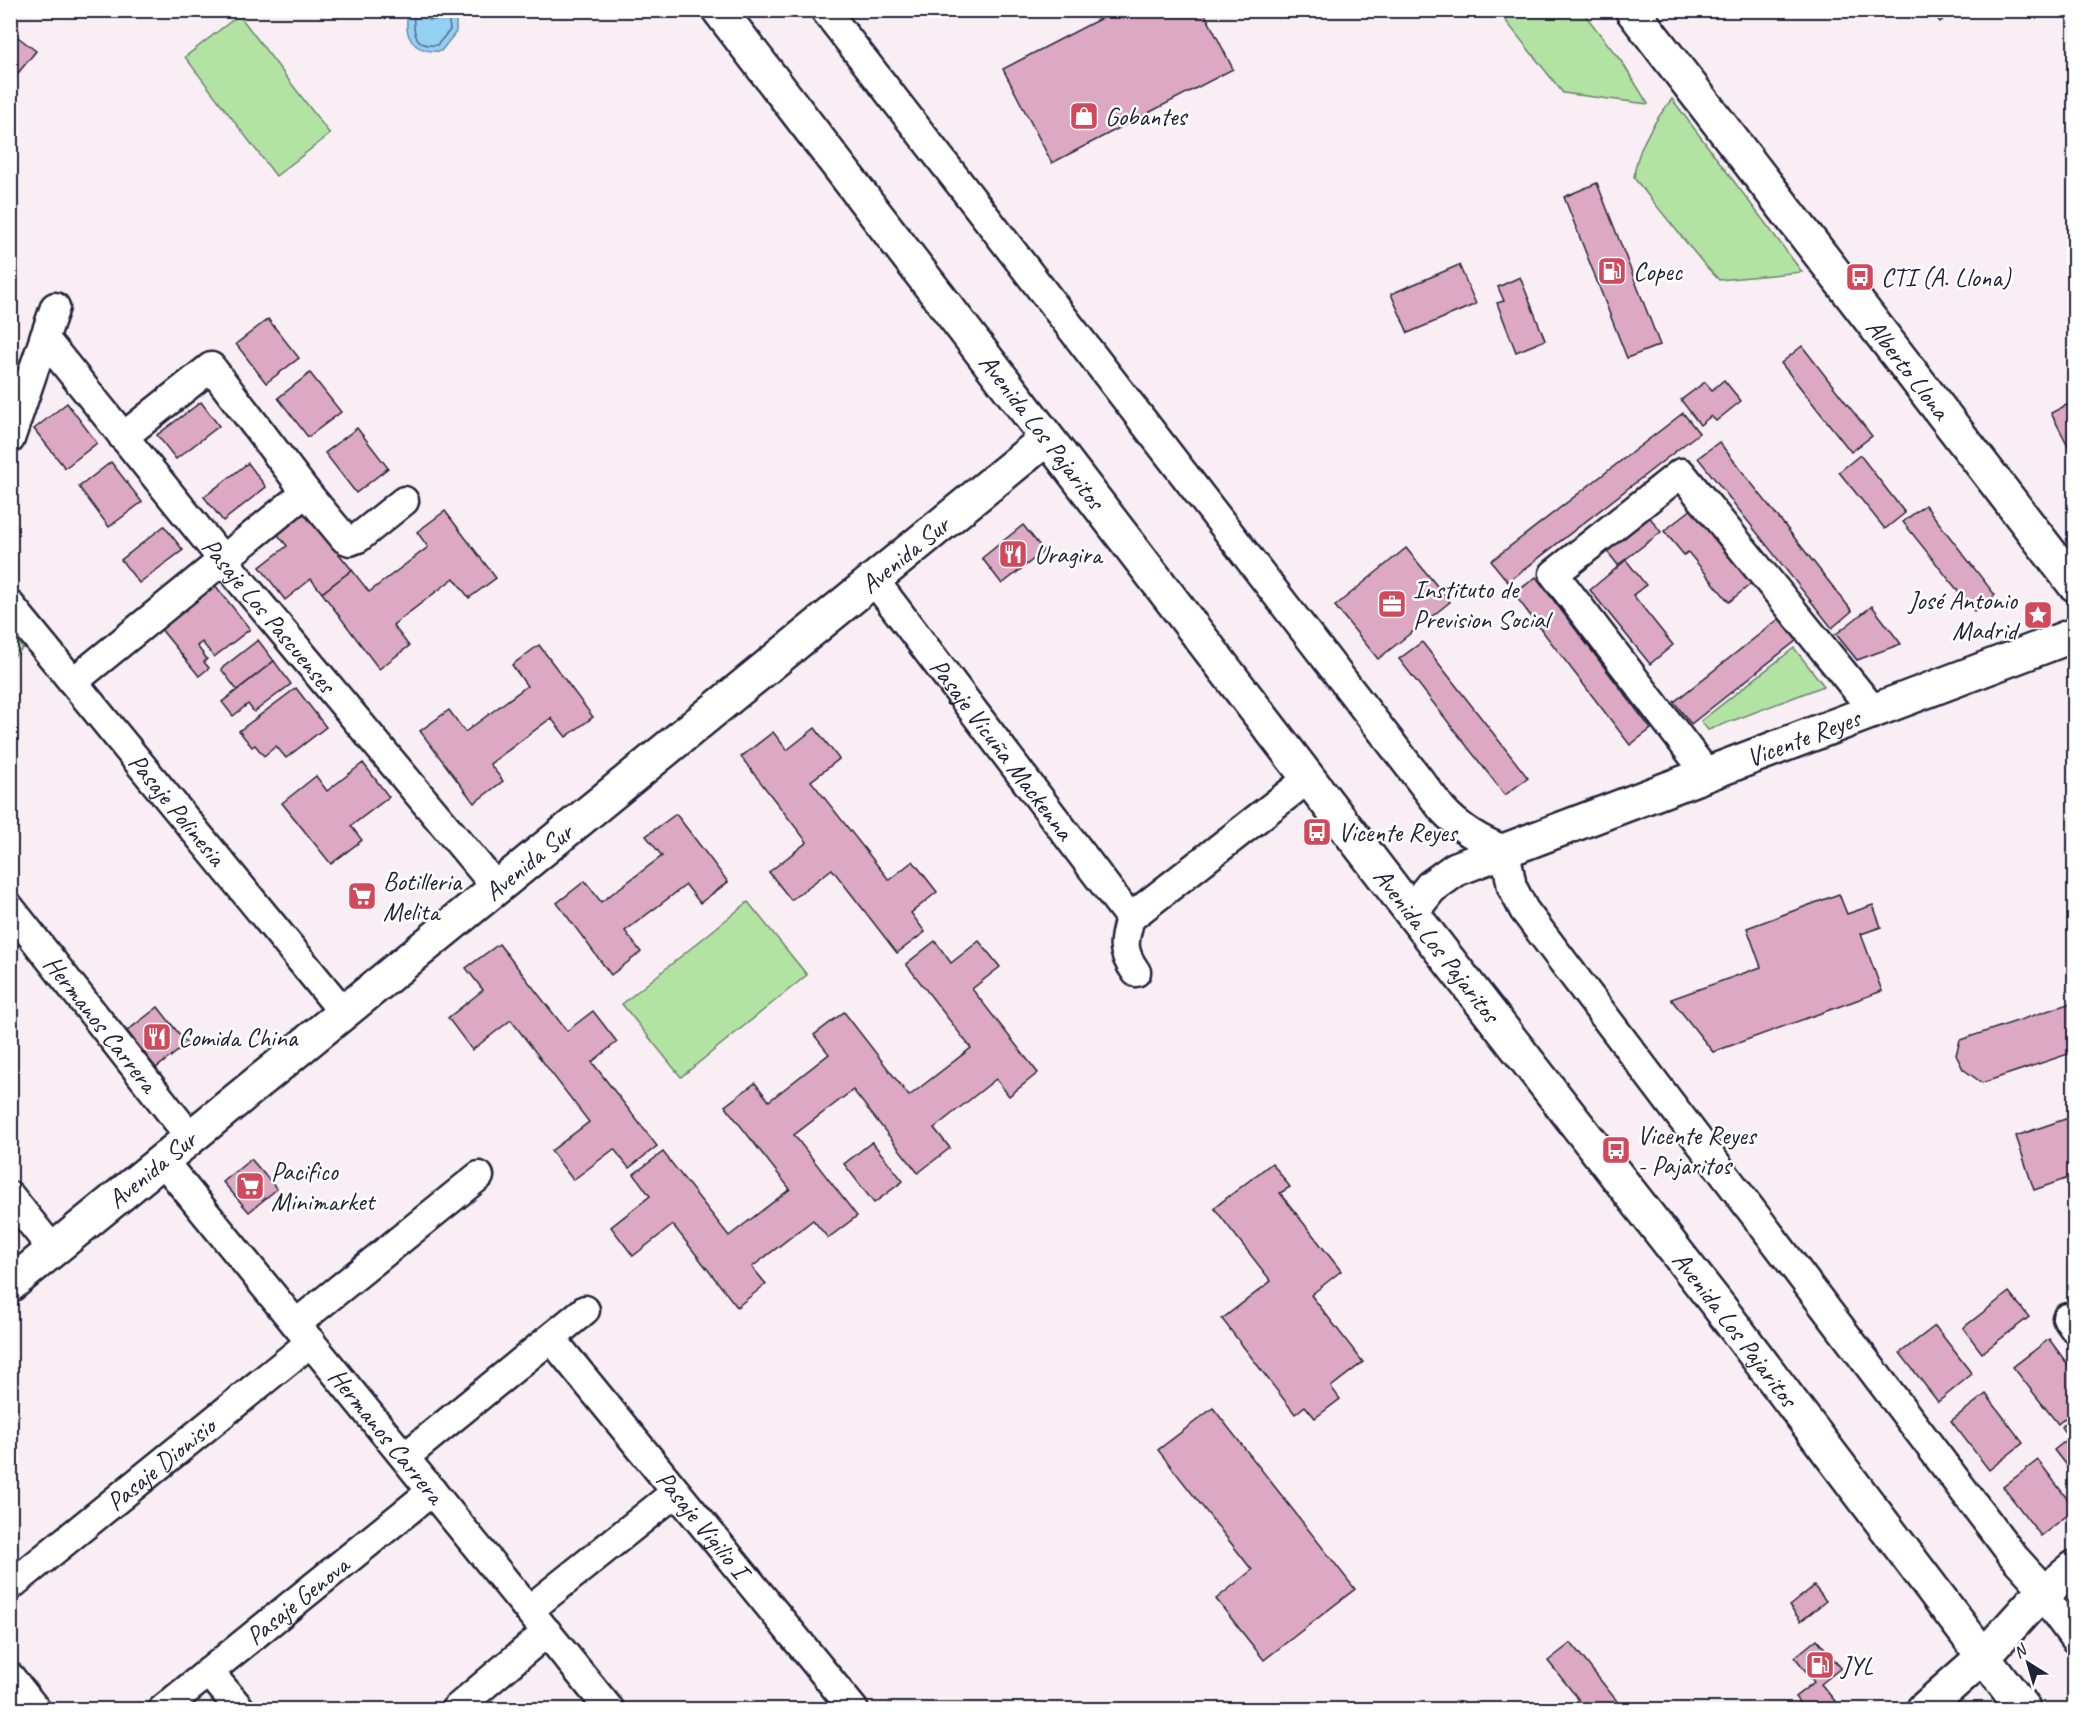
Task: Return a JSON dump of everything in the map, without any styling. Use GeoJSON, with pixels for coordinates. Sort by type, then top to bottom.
{"type":"FeatureCollection","features":[{"type":"Feature","properties":{"kind":"main road","name":"Avenida Los Pajaritos"},"geometry":{"type":"LineString","coordinates":[[719,10],[1046,439],[1720,1308],[2024,1710]]}},
{"type":"Feature","properties":{"kind":"main road","name":"Alberto Llona"},"geometry":{"type":"LineString","coordinates":[[1632,10],[2074,584]]}},
{"type":"Feature","properties":{"kind":"main road","name":"Avenida Sur"},"geometry":{"type":"LineString","coordinates":[[10,1285],[1046,439]]}},
{"type":"Feature","properties":{"kind":"main road","name":"Vicente Reyes"},"geometry":{"type":"LineString","coordinates":[[1411,912],[1431,887],[1456,869],[2074,635]]}},
{"type":"Feature","properties":{"kind":"main road"},"geometry":{"type":"LineString","coordinates":[[1923,1710],[1984,1656],[2020,1615],[2074,1568]]}},
{"type":"Feature","properties":{"kind":"street"},"geometry":{"type":"LineString","coordinates":[[825,10],[1442,809],[1469,833],[1485,843],[1505,850],[1512,886],[1524,910],[2014,1557],[2045,1592],[2052,1608],[2074,1638]]}},
{"type":"Feature","properties":{"kind":"street"},"geometry":{"type":"LineString","coordinates":[[10,439],[55,307]]}},
{"type":"Feature","properties":{"kind":"street","name":"Pasaje Los Pascuenses"},"geometry":{"type":"LineString","coordinates":[[44,338],[223,560],[497,888]]}},
{"type":"Feature","properties":{"kind":"street"},"geometry":{"type":"LineString","coordinates":[[123,437],[211,367],[341,536],[350,541],[358,538],[404,501]]}},
{"type":"Feature","properties":{"kind":"street"},"geometry":{"type":"LineString","coordinates":[[1707,774],[1554,573],[1681,473],[1873,710]]}},
{"type":"Feature","properties":{"kind":"street"},"geometry":{"type":"LineString","coordinates":[[73,682],[306,492]]}},
{"type":"Feature","properties":{"kind":"street","name":"Pasaje Vicuña Mackenna"},"geometry":{"type":"LineString","coordinates":[[874,580],[1130,918]]}},
{"type":"Feature","properties":{"kind":"street","name":"Pasaje Polinesia"},"geometry":{"type":"LineString","coordinates":[[10,605],[344,1013]]}},
{"type":"Feature","properties":{"kind":"street"},"geometry":{"type":"LineString","coordinates":[[1136,972],[1129,963],[1123,946],[1130,918],[1309,778]]}},
{"type":"Feature","properties":{"kind":"street","name":"Hermanos Carrera"},"geometry":{"type":"LineString","coordinates":[[10,908],[191,1138]]}},
{"type":"Feature","properties":{"kind":"street","name":"Hermanos Carrera"},"geometry":{"type":"LineString","coordinates":[[163,1161],[610,1710]]}},
{"type":"Feature","properties":{"kind":"street","name":"Pasaje Dionisio"},"geometry":{"type":"LineString","coordinates":[[10,1586],[303,1333],[479,1176]]}},
{"type":"Feature","properties":{"kind":"street"},"geometry":{"type":"LineString","coordinates":[[10,1196],[53,1250]]}},
{"type":"Feature","properties":{"kind":"street"},"geometry":{"type":"LineString","coordinates":[[405,1457],[585,1310]]}},
{"type":"Feature","properties":{"kind":"street","name":"Pasaje Vigilio I"},"geometry":{"type":"LineString","coordinates":[[551,1338],[854,1710]]}},
{"type":"Feature","properties":{"kind":"street","name":"Pasaje Genova"},"geometry":{"type":"LineString","coordinates":[[162,1710],[432,1491]]}},
{"type":"Feature","properties":{"kind":"street"},"geometry":{"type":"LineString","coordinates":[[529,1610],[676,1492]]}},
{"type":"Feature","properties":{"kind":"street"},"geometry":{"type":"LineString","coordinates":[[455,1710],[547,1632]]}},
{"type":"Feature","properties":{"kind":"street"},"geometry":{"type":"LineString","coordinates":[[209,1672],[241,1710]]}},
{"type":"Feature","properties":{"kind":"street"},"geometry":{"type":"LineString","coordinates":[[10,1677],[36,1710]]}},
{"type":"Feature","properties":{"kind":"green space"},"geometry":{"type":"Polygon","coordinates":[[[1498,11],[1582,11],[1624,65],[1648,104],[1563,93],[1498,11]]]}},
{"type":"Feature","properties":{"kind":"green space"},"geometry":{"type":"Polygon","coordinates":[[[239,15],[330,134],[276,176],[185,57],[239,15]]]}},
{"type":"Feature","properties":{"kind":"green space"},"geometry":{"type":"Polygon","coordinates":[[[1672,99],[1802,272],[1719,280],[1634,178],[1642,146],[1659,116],[1672,99]]]}},
{"type":"Feature","properties":{"kind":"green space"},"geometry":{"type":"Polygon","coordinates":[[[10,633],[23,648],[11,659],[10,659],[10,633]]]}},
{"type":"Feature","properties":{"kind":"green space"},"geometry":{"type":"Polygon","coordinates":[[[1794,648],[1824,686],[1708,730],[1701,721],[1794,648]]]}},
{"type":"Feature","properties":{"kind":"green space"},"geometry":{"type":"Polygon","coordinates":[[[748,902],[807,975],[681,1077],[622,1004],[748,902]]]}},
{"type":"Feature","properties":{"kind":"water"},"geometry":{"type":"Polygon","coordinates":[[[427,11],[430,15],[449,14],[456,18],[456,32],[441,51],[424,49],[412,42],[407,30],[408,13],[427,11]]]}},
{"type":"Feature","properties":{"kind":"building","name":"Gobantes"},"geometry":{"type":"Polygon","coordinates":[[[1117,10],[1203,10],[1233,69],[1052,163],[1003,69],[1117,10]]]}},
{"type":"Feature","properties":{"kind":"building"},"geometry":{"type":"Polygon","coordinates":[[[1931,10],[1955,10],[1940,22],[1931,10]]]}},
{"type":"Feature","properties":{"kind":"building"},"geometry":{"type":"Polygon","coordinates":[[[10,31],[36,51],[10,83],[10,31]]]}},
{"type":"Feature","properties":{"kind":"building","name":"Copec"},"geometry":{"type":"Polygon","coordinates":[[[1597,183],[1660,345],[1627,358],[1564,197],[1597,183]]]}},
{"type":"Feature","properties":{"kind":"building"},"geometry":{"type":"Polygon","coordinates":[[[1459,265],[1476,304],[1408,333],[1391,294],[1459,265]]]}},
{"type":"Feature","properties":{"kind":"building"},"geometry":{"type":"Polygon","coordinates":[[[1520,277],[1545,340],[1516,352],[1497,303],[1504,301],[1498,287],[1520,277]]]}},
{"type":"Feature","properties":{"kind":"building"},"geometry":{"type":"Polygon","coordinates":[[[268,319],[299,358],[266,383],[236,344],[268,319]]]}},
{"type":"Feature","properties":{"kind":"building"},"geometry":{"type":"Polygon","coordinates":[[[1802,346],[1872,436],[1851,452],[1781,363],[1802,346]]]}},
{"type":"Feature","properties":{"kind":"building"},"geometry":{"type":"Polygon","coordinates":[[[310,373],[341,412],[308,437],[278,398],[310,373]]]}},
{"type":"Feature","properties":{"kind":"building"},"geometry":{"type":"Polygon","coordinates":[[[1724,380],[1741,401],[1716,421],[1711,416],[1700,425],[1681,400],[1705,382],[1712,390],[1724,380]]]}},
{"type":"Feature","properties":{"kind":"building"},"geometry":{"type":"Polygon","coordinates":[[[2074,401],[2074,451],[2072,453],[2051,413],[2074,401]]]}},
{"type":"Feature","properties":{"kind":"building"},"geometry":{"type":"Polygon","coordinates":[[[201,402],[219,426],[176,459],[157,435],[201,402]]]}},
{"type":"Feature","properties":{"kind":"building"},"geometry":{"type":"Polygon","coordinates":[[[67,403],[97,443],[65,468],[34,429],[67,403]]]}},
{"type":"Feature","properties":{"kind":"building"},"geometry":{"type":"Polygon","coordinates":[[[1683,413],[1699,433],[1508,582],[1491,561],[1683,413]]]}},
{"type":"Feature","properties":{"kind":"building"},"geometry":{"type":"Polygon","coordinates":[[[357,428],[388,468],[356,493],[325,453],[357,428]]]}},
{"type":"Feature","properties":{"kind":"building"},"geometry":{"type":"Polygon","coordinates":[[[1719,442],[1852,611],[1832,628],[1698,458],[1719,442]]]}},
{"type":"Feature","properties":{"kind":"building"},"geometry":{"type":"Polygon","coordinates":[[[1860,455],[1905,513],[1885,529],[1839,472],[1860,455]]]}},
{"type":"Feature","properties":{"kind":"building"},"geometry":{"type":"Polygon","coordinates":[[[111,462],[142,502],[109,527],[79,487],[111,462]]]}},
{"type":"Feature","properties":{"kind":"building"},"geometry":{"type":"Polygon","coordinates":[[[248,463],[266,487],[223,521],[204,497],[248,463]]]}},
{"type":"Feature","properties":{"kind":"building"},"geometry":{"type":"Polygon","coordinates":[[[1925,505],[1995,595],[1974,611],[1903,522],[1925,505]]]}},
{"type":"Feature","properties":{"kind":"building"},"geometry":{"type":"Polygon","coordinates":[[[1693,508],[1752,583],[1729,602],[1688,552],[1684,555],[1664,531],[1693,508]]]}},
{"type":"Feature","properties":{"kind":"building"},"geometry":{"type":"Polygon","coordinates":[[[302,509],[352,570],[322,593],[311,579],[285,600],[260,567],[287,546],[274,530],[302,509]]]}},
{"type":"Feature","properties":{"kind":"building"},"geometry":{"type":"Polygon","coordinates":[[[445,511],[496,578],[469,598],[454,578],[393,625],[409,646],[379,669],[322,593],[352,570],[369,592],[428,547],[417,532],[445,511]]]}},
{"type":"Feature","properties":{"kind":"building"},"geometry":{"type":"Polygon","coordinates":[[[1645,511],[1661,532],[1618,565],[1602,545],[1645,511]]]}},
{"type":"Feature","properties":{"kind":"building","name":"Uragira"},"geometry":{"type":"Polygon","coordinates":[[[1023,525],[1044,551],[1002,584],[982,558],[1023,525]]]}},
{"type":"Feature","properties":{"kind":"building"},"geometry":{"type":"Polygon","coordinates":[[[164,526],[183,550],[139,583],[121,560],[164,526]]]}},
{"type":"Feature","properties":{"kind":"building","name":"Instituto de Prevision Social"},"geometry":{"type":"Polygon","coordinates":[[[1406,548],[1450,602],[1378,659],[1335,606],[1406,548]]]}},
{"type":"Feature","properties":{"kind":"building"},"geometry":{"type":"Polygon","coordinates":[[[1626,560],[1646,585],[1633,595],[1673,645],[1650,664],[1590,590],[1626,560]]]}},
{"type":"Feature","properties":{"kind":"building"},"geometry":{"type":"Polygon","coordinates":[[[1536,577],[1651,729],[1630,745],[1514,594],[1536,577]]]}},
{"type":"Feature","properties":{"kind":"building"},"geometry":{"type":"Polygon","coordinates":[[[215,585],[250,629],[214,657],[202,642],[197,646],[207,659],[204,662],[209,668],[199,676],[160,628],[215,585]]]}},
{"type":"Feature","properties":{"kind":"building"},"geometry":{"type":"Polygon","coordinates":[[[1872,606],[1901,644],[1857,660],[1836,634],[1872,606]]]}},
{"type":"Feature","properties":{"kind":"building"},"geometry":{"type":"Polygon","coordinates":[[[1780,618],[1797,640],[1691,724],[1674,702],[1780,618]]]}},
{"type":"Feature","properties":{"kind":"building"},"geometry":{"type":"Polygon","coordinates":[[[258,640],[274,661],[237,690],[221,669],[258,640]]]}},
{"type":"Feature","properties":{"kind":"building"},"geometry":{"type":"Polygon","coordinates":[[[1422,642],[1528,778],[1505,795],[1399,659],[1422,642]]]}},
{"type":"Feature","properties":{"kind":"building"},"geometry":{"type":"Polygon","coordinates":[[[539,645],[593,717],[566,737],[551,718],[490,764],[503,781],[474,803],[420,731],[449,710],[465,732],[527,686],[512,665],[539,645]]]}},
{"type":"Feature","properties":{"kind":"building"},"geometry":{"type":"Polygon","coordinates":[[[274,661],[291,684],[254,712],[248,704],[233,716],[222,702],[274,661]]]}},
{"type":"Feature","properties":{"kind":"building"},"geometry":{"type":"Polygon","coordinates":[[[296,688],[326,727],[286,758],[276,746],[264,756],[255,745],[252,747],[239,731],[296,688]]]}},
{"type":"Feature","properties":{"kind":"building"},"geometry":{"type":"Polygon","coordinates":[[[815,728],[839,759],[811,781],[889,880],[913,861],[937,892],[911,913],[925,932],[897,953],[832,869],[791,900],[769,872],[807,842],[741,757],[773,732],[787,750],[815,728]]]}},
{"type":"Feature","properties":{"kind":"building"},"geometry":{"type":"Polygon","coordinates":[[[363,763],[389,797],[351,826],[362,840],[331,864],[282,803],[316,776],[327,791],[363,763]]]}},
{"type":"Feature","properties":{"kind":"building"},"geometry":{"type":"Polygon","coordinates":[[[676,814],[728,882],[700,903],[686,885],[625,931],[641,952],[611,975],[557,903],[585,881],[601,902],[662,856],[646,836],[676,814]]]}},
{"type":"Feature","properties":{"kind":"building"},"geometry":{"type":"Polygon","coordinates":[[[1839,894],[1847,914],[1873,905],[1881,927],[1861,934],[1882,991],[1713,1052],[1671,999],[1761,967],[1747,928],[1839,894]]]}},
{"type":"Feature","properties":{"kind":"building"},"geometry":{"type":"Polygon","coordinates":[[[935,941],[951,963],[979,941],[1000,967],[972,989],[1038,1073],[1009,1096],[996,1079],[934,1128],[950,1148],[918,1173],[853,1090],[794,1135],[857,1216],[828,1238],[813,1220],[752,1267],[766,1284],[737,1307],[673,1225],[633,1256],[611,1227],[650,1196],[634,1174],[663,1152],[729,1236],[790,1189],[725,1106],[755,1083],[769,1101],[829,1054],[814,1035],[844,1012],[909,1096],[971,1048],[906,964],[935,941]]]}},
{"type":"Feature","properties":{"kind":"building"},"geometry":{"type":"Polygon","coordinates":[[[499,944],[567,1031],[593,1011],[617,1042],[592,1062],[657,1146],[629,1168],[614,1149],[573,1180],[551,1151],[589,1122],[511,1020],[472,1050],[448,1018],[483,990],[466,968],[499,944]]]}},
{"type":"Feature","properties":{"kind":"building"},"geometry":{"type":"Polygon","coordinates":[[[2074,1002],[2074,1052],[1982,1083],[1963,1069],[1956,1055],[1960,1040],[2074,1002]]]}},
{"type":"Feature","properties":{"kind":"building","name":"Comida China"},"geometry":{"type":"Polygon","coordinates":[[[158,1007],[187,1044],[156,1068],[127,1031],[158,1007]]]}},
{"type":"Feature","properties":{"kind":"building"},"geometry":{"type":"Polygon","coordinates":[[[2074,1116],[2074,1176],[2034,1190],[2016,1136],[2074,1116]]]}},
{"type":"Feature","properties":{"kind":"building"},"geometry":{"type":"Polygon","coordinates":[[[872,1142],[903,1181],[874,1203],[844,1164],[872,1142]]]}},
{"type":"Feature","properties":{"kind":"building","name":"Pacifico Minimarket"},"geometry":{"type":"Polygon","coordinates":[[[251,1159],[277,1189],[249,1212],[223,1182],[251,1159]]]}},
{"type":"Feature","properties":{"kind":"building"},"geometry":{"type":"Polygon","coordinates":[[[1272,1163],[1290,1187],[1280,1193],[1341,1271],[1311,1295],[1363,1362],[1331,1387],[1340,1399],[1315,1418],[1305,1406],[1295,1414],[1222,1319],[1271,1281],[1214,1208],[1272,1163]]]}},
{"type":"Feature","properties":{"kind":"building"},"geometry":{"type":"Polygon","coordinates":[[[2009,1292],[2029,1317],[1982,1353],[1963,1328],[2009,1292]]]}},
{"type":"Feature","properties":{"kind":"building"},"geometry":{"type":"Polygon","coordinates":[[[1935,1326],[1972,1374],[1938,1402],[1900,1353],[1935,1326]]]}},
{"type":"Feature","properties":{"kind":"building"},"geometry":{"type":"Polygon","coordinates":[[[2049,1339],[2074,1373],[2074,1410],[2058,1424],[2013,1367],[2049,1339]]]}},
{"type":"Feature","properties":{"kind":"building"},"geometry":{"type":"Polygon","coordinates":[[[1986,1394],[2023,1443],[1989,1470],[1951,1421],[1986,1394]]]}},
{"type":"Feature","properties":{"kind":"building"},"geometry":{"type":"Polygon","coordinates":[[[1213,1408],[1355,1589],[1264,1660],[1216,1599],[1252,1570],[1158,1450],[1213,1408]]]}},
{"type":"Feature","properties":{"kind":"building"},"geometry":{"type":"Polygon","coordinates":[[[2074,1417],[2074,1471],[2072,1473],[2054,1450],[2069,1438],[2061,1427],[2074,1417]]]}},
{"type":"Feature","properties":{"kind":"building"},"geometry":{"type":"Polygon","coordinates":[[[2038,1460],[2074,1508],[2041,1536],[2003,1487],[2038,1460]]]}},
{"type":"Feature","properties":{"kind":"building"},"geometry":{"type":"Polygon","coordinates":[[[1814,1586],[1826,1601],[1801,1621],[1789,1606],[1814,1586]]]}},
{"type":"Feature","properties":{"kind":"building"},"geometry":{"type":"Polygon","coordinates":[[[1817,1639],[1841,1668],[1821,1684],[1839,1706],[1835,1710],[1805,1710],[1795,1697],[1814,1682],[1795,1657],[1817,1639]]]}},
{"type":"Feature","properties":{"kind":"building"},"geometry":{"type":"Polygon","coordinates":[[[1571,1643],[1624,1710],[1587,1710],[1548,1661],[1571,1643]]]}},
{"type":"Feature","properties":{"kind":"place","name":"Gobantes"},"geometry":{"type":"Point","coordinates":[1084,116]}},
{"type":"Feature","properties":{"kind":"place","name":"Copec"},"geometry":{"type":"Point","coordinates":[1612,271]}},
{"type":"Feature","properties":{"kind":"place","name":"CTI (A. Llona)"},"geometry":{"type":"Point","coordinates":[1860,277]}},
{"type":"Feature","properties":{"kind":"place","name":"Uragira"},"geometry":{"type":"Point","coordinates":[1013,554]}},
{"type":"Feature","properties":{"kind":"place","name":"Instituto de Prevision Social"},"geometry":{"type":"Point","coordinates":[1392,604]}},
{"type":"Feature","properties":{"kind":"place","name":"José Antonio Madrid"},"geometry":{"type":"Point","coordinates":[2038,615]}},
{"type":"Feature","properties":{"kind":"place","name":"Vicente Reyes"},"geometry":{"type":"Point","coordinates":[1317,832]}},
{"type":"Feature","properties":{"kind":"place","name":"Botilleria Melita"},"geometry":{"type":"Point","coordinates":[362,896]}},
{"type":"Feature","properties":{"kind":"place","name":"Comida China"},"geometry":{"type":"Point","coordinates":[157,1037]}},
{"type":"Feature","properties":{"kind":"place","name":"Vicente Reyes - Pajaritos"},"geometry":{"type":"Point","coordinates":[1616,1150]}},
{"type":"Feature","properties":{"kind":"place","name":"Pacifico Minimarket"},"geometry":{"type":"Point","coordinates":[250,1186]}},
{"type":"Feature","properties":{"kind":"place","name":"JYL"},"geometry":{"type":"Point","coordinates":[1820,1665]}}]}
